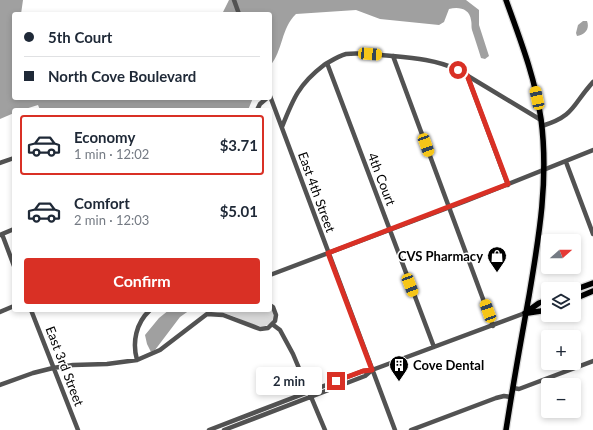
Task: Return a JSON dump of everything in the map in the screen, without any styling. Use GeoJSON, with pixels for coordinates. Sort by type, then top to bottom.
{"type":"FeatureCollection","features":[{"type":"Feature","properties":{"kind":"main road"},"geometry":{"type":"LineString","coordinates":[[506,430],[541,219],[544,170],[542,126],[531,73],[508,1]]}},
{"type":"Feature","properties":{"kind":"main road"},"geometry":{"type":"LineString","coordinates":[[581,287],[593,283]]}},
{"type":"Feature","properties":{"kind":"main road"},"geometry":{"type":"LineString","coordinates":[[581,296],[593,291]]}},
{"type":"Feature","properties":{"kind":"main road"},"geometry":{"type":"LineString","coordinates":[[526,313],[541,302]]}},
{"type":"Feature","properties":{"kind":"main road"},"geometry":{"type":"LineString","coordinates":[[526,313],[541,311]]}},
{"type":"Feature","properties":{"kind":"street"},"geometry":{"type":"LineString","coordinates":[[234,0],[238,12]]}},
{"type":"Feature","properties":{"kind":"street"},"geometry":{"type":"LineString","coordinates":[[282,127],[299,89],[310,77],[327,63],[337,57],[348,54],[393,56],[433,62],[454,68],[541,120]]}},
{"type":"Feature","properties":{"kind":"street"},"geometry":{"type":"LineString","coordinates":[[393,56],[493,326]]}},
{"type":"Feature","properties":{"kind":"street","name":"4th Court"},"geometry":{"type":"LineString","coordinates":[[327,63],[434,347]]}},
{"type":"Feature","properties":{"kind":"street"},"geometry":{"type":"LineString","coordinates":[[467,75],[508,184]]}},
{"type":"Feature","properties":{"kind":"street"},"geometry":{"type":"LineString","coordinates":[[542,126],[557,121],[568,114],[593,82]]}},
{"type":"Feature","properties":{"kind":"street"},"geometry":{"type":"LineString","coordinates":[[258,108],[264,100]]}},
{"type":"Feature","properties":{"kind":"street","name":"East 4th Street"},"geometry":{"type":"LineString","coordinates":[[272,100],[395,430]]}},
{"type":"Feature","properties":{"kind":"street"},"geometry":{"type":"LineString","coordinates":[[272,274],[566,162],[593,150]]}},
{"type":"Feature","properties":{"kind":"street"},"geometry":{"type":"LineString","coordinates":[[0,163],[12,159]]}},
{"type":"Feature","properties":{"kind":"street"},"geometry":{"type":"LineString","coordinates":[[566,162],[593,234]]}},
{"type":"Feature","properties":{"kind":"street"},"geometry":{"type":"LineString","coordinates":[[12,230],[1,234],[12,261]]}},
{"type":"Feature","properties":{"kind":"street"},"geometry":{"type":"LineString","coordinates":[[0,312],[12,307]]}},
{"type":"Feature","properties":{"kind":"street"},"geometry":{"type":"LineString","coordinates":[[0,385],[53,368],[74,365],[108,364],[137,360],[160,350],[207,314],[224,315],[260,329],[268,328],[275,321],[276,315],[272,307]]}},
{"type":"Feature","properties":{"kind":"street","name":"East 3rd Street"},"geometry":{"type":"LineString","coordinates":[[32,312],[78,430]]}},
{"type":"Feature","properties":{"kind":"street"},"geometry":{"type":"LineString","coordinates":[[137,360],[134,343],[136,331],[147,312]]}},
{"type":"Feature","properties":{"kind":"street"},"geometry":{"type":"LineString","coordinates":[[209,430],[363,371],[372,370],[526,313]]}},
{"type":"Feature","properties":{"kind":"street"},"geometry":{"type":"LineString","coordinates":[[272,324],[280,330],[293,354],[325,430]]}},
{"type":"Feature","properties":{"kind":"street"},"geometry":{"type":"LineString","coordinates":[[513,388],[519,389],[593,361]]}},
{"type":"Feature","properties":{"kind":"street"},"geometry":{"type":"LineString","coordinates":[[224,430],[365,376],[372,370]]}},
{"type":"Feature","properties":{"kind":"street"},"geometry":{"type":"LineString","coordinates":[[411,430],[496,398],[504,396],[511,397]]}},
{"type":"Feature","properties":{"kind":"shaded area"},"geometry":{"type":"Polygon","coordinates":[[[0,0],[23,0],[21,12],[12,12],[12,100],[252,100],[249,108],[39,108],[38,105],[28,108],[12,108],[12,114],[0,119],[0,0]]]}},
{"type":"Feature","properties":{"kind":"shaded area"},"geometry":{"type":"Polygon","coordinates":[[[229,0],[466,0],[479,10],[479,25],[489,56],[485,59],[481,58],[472,30],[469,13],[460,8],[449,9],[444,22],[439,25],[380,19],[356,10],[296,14],[287,26],[277,54],[272,63],[272,12],[223,12],[229,0]]]}},
{"type":"Feature","properties":{"kind":"shaded area"},"geometry":{"type":"Polygon","coordinates":[[[583,21],[587,21],[588,27],[584,33],[577,36],[576,33],[578,25],[583,21]]]}},
{"type":"Feature","properties":{"kind":"shaded area"},"geometry":{"type":"Polygon","coordinates":[[[272,310],[274,316],[271,323],[266,326],[259,326],[230,315],[216,312],[272,312],[272,310]]]}},
{"type":"Feature","properties":{"kind":"shaded area"},"geometry":{"type":"Polygon","coordinates":[[[166,312],[187,312],[180,317],[155,350],[151,352],[145,335],[159,318],[166,312]]]}},
{"type":"Feature","properties":{"kind":"place","name":"CVS Pharmacy"},"geometry":{"type":"Point","coordinates":[497,273]}},
{"type":"Feature","properties":{"kind":"place","name":"Cove Dental"},"geometry":{"type":"Point","coordinates":[399,382]}},
{"type":"Feature","properties":{"kind":"route"},"geometry":{"type":"LineString","coordinates":[[336,381],[363,371],[372,370],[328,253],[508,184],[467,75],[458,70]]}}]}
